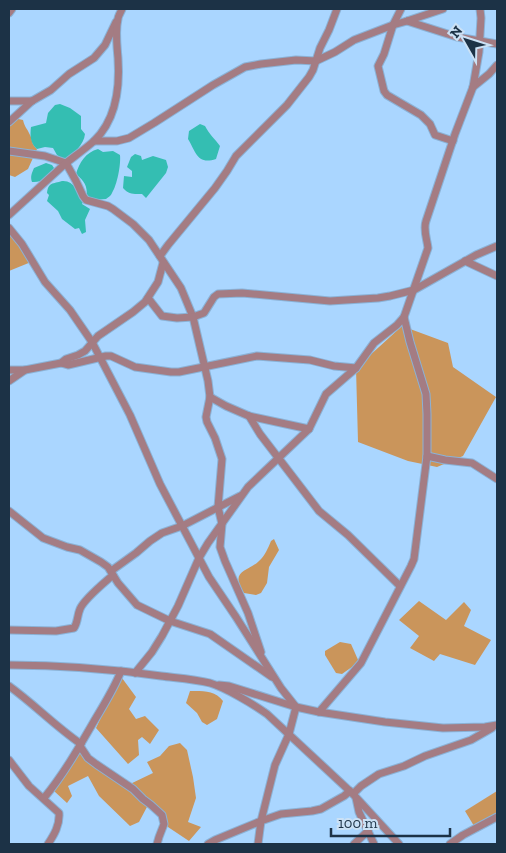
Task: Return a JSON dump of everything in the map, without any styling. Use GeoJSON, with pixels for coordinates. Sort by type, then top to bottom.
{"type":"FeatureCollection","features":[{"type":"Feature","properties":{"kind":"street"},"geometry":{"type":"LineString","coordinates":[[9,13],[12,9]]}},
{"type":"Feature","properties":{"kind":"street"},"geometry":{"type":"LineString","coordinates":[[9,122],[32,101],[51,90],[69,74],[94,58],[105,45],[122,9]]}},
{"type":"Feature","properties":{"kind":"street"},"geometry":{"type":"LineString","coordinates":[[9,370],[26,370],[60,363],[78,355],[98,336],[133,312],[148,298],[158,282],[162,269],[162,259],[172,240],[215,188],[236,156],[287,105],[309,77],[336,9]]}},
{"type":"Feature","properties":{"kind":"street"},"geometry":{"type":"LineString","coordinates":[[401,9],[393,24],[384,54],[378,66],[384,91],[387,95],[421,115],[430,124],[435,135],[453,140]]}},
{"type":"Feature","properties":{"kind":"street"},"geometry":{"type":"LineString","coordinates":[[94,140],[117,141],[129,138],[213,85],[246,67],[296,60],[316,61],[354,40],[393,24],[443,9]]}},
{"type":"Feature","properties":{"kind":"street"},"geometry":{"type":"LineString","coordinates":[[135,672],[152,652],[170,621],[199,558],[248,487],[309,429],[326,394],[356,368],[374,343],[404,317],[428,248],[425,226],[453,140],[473,87],[478,64],[480,9]]}},
{"type":"Feature","properties":{"kind":"street"},"geometry":{"type":"LineString","coordinates":[[9,214],[94,140],[104,129],[116,99],[119,76],[118,19]]}},
{"type":"Feature","properties":{"kind":"street"},"geometry":{"type":"LineString","coordinates":[[407,21],[457,37],[497,44]]}},
{"type":"Feature","properties":{"kind":"street"},"geometry":{"type":"LineString","coordinates":[[473,87],[497,65]]}},
{"type":"Feature","properties":{"kind":"street"},"geometry":{"type":"LineString","coordinates":[[489,74],[497,71]]}},
{"type":"Feature","properties":{"kind":"street"},"geometry":{"type":"LineString","coordinates":[[9,101],[32,101]]}},
{"type":"Feature","properties":{"kind":"street"},"geometry":{"type":"LineString","coordinates":[[9,151],[45,156],[66,163],[86,200],[108,206],[121,214],[144,235],[181,288],[193,317],[208,381],[210,397],[206,417],[207,422],[222,459],[218,507],[222,524],[220,547],[248,613],[265,662]]}},
{"type":"Feature","properties":{"kind":"street"},"geometry":{"type":"LineString","coordinates":[[9,228],[45,282],[70,310],[92,342],[138,432],[160,484],[209,577],[281,688],[296,707]]}},
{"type":"Feature","properties":{"kind":"street"},"geometry":{"type":"LineString","coordinates":[[148,298],[162,316],[177,318],[193,317],[204,313],[218,294],[242,293],[330,301],[378,298],[414,290],[476,254],[497,246]]}},
{"type":"Feature","properties":{"kind":"street"},"geometry":{"type":"LineString","coordinates":[[465,261],[497,276]]}},
{"type":"Feature","properties":{"kind":"street"},"geometry":{"type":"LineString","coordinates":[[319,712],[361,663],[411,566],[416,551],[427,456],[426,394],[404,317]]}},
{"type":"Feature","properties":{"kind":"street"},"geometry":{"type":"LineString","coordinates":[[60,363],[68,365],[111,356],[135,367],[162,372],[179,372],[257,356],[310,360],[334,366],[356,368]]}},
{"type":"Feature","properties":{"kind":"street"},"geometry":{"type":"LineString","coordinates":[[9,381],[26,370]]}},
{"type":"Feature","properties":{"kind":"street"},"geometry":{"type":"LineString","coordinates":[[210,397],[249,416],[309,429]]}},
{"type":"Feature","properties":{"kind":"street"},"geometry":{"type":"LineString","coordinates":[[249,416],[260,434],[318,511],[348,535],[400,586]]}},
{"type":"Feature","properties":{"kind":"street"},"geometry":{"type":"LineString","coordinates":[[427,456],[472,463],[497,479]]}},
{"type":"Feature","properties":{"kind":"street"},"geometry":{"type":"LineString","coordinates":[[9,630],[56,631],[74,628],[83,604],[112,573],[150,541],[162,533],[182,526],[243,494]]}},
{"type":"Feature","properties":{"kind":"street"},"geometry":{"type":"LineString","coordinates":[[9,512],[43,538],[80,550],[102,562],[138,605],[170,621],[210,634],[275,679]]}},
{"type":"Feature","properties":{"kind":"street"},"geometry":{"type":"LineString","coordinates":[[9,664],[135,672],[229,686],[296,707],[385,722],[443,728],[497,725]]}},
{"type":"Feature","properties":{"kind":"street"},"geometry":{"type":"LineString","coordinates":[[44,798],[59,779],[80,745],[108,698],[121,671]]}},
{"type":"Feature","properties":{"kind":"street"},"geometry":{"type":"LineString","coordinates":[[211,684],[267,714],[353,794],[399,844]]}},
{"type":"Feature","properties":{"kind":"street"},"geometry":{"type":"LineString","coordinates":[[9,686],[21,694],[80,745],[88,758],[133,790],[162,815],[164,824],[157,844]]}},
{"type":"Feature","properties":{"kind":"street"},"geometry":{"type":"LineString","coordinates":[[258,844],[260,821],[275,765],[289,734],[296,707]]}},
{"type":"Feature","properties":{"kind":"street"},"geometry":{"type":"LineString","coordinates":[[208,844],[260,821],[281,814],[312,812],[321,809],[344,796],[353,794],[379,774],[471,740],[497,725]]}},
{"type":"Feature","properties":{"kind":"street"},"geometry":{"type":"LineString","coordinates":[[9,760],[29,786],[59,813],[60,820],[54,836],[48,844]]}},
{"type":"Feature","properties":{"kind":"street"},"geometry":{"type":"LineString","coordinates":[[353,794],[374,844]]}},
{"type":"Feature","properties":{"kind":"street"},"geometry":{"type":"LineString","coordinates":[[450,844],[497,817]]}},
{"type":"Feature","properties":{"kind":"street"},"geometry":{"type":"LineString","coordinates":[[354,844],[368,831]]}},
{"type":"Feature","properties":{"kind":"shaded area"},"geometry":{"type":"Polygon","coordinates":[[[60,104],[81,116],[81,129],[85,134],[75,152],[65,160],[57,155],[53,148],[37,149],[32,142],[31,136],[31,127],[46,123],[48,113],[55,105],[60,104]]]}},
{"type":"Feature","properties":{"kind":"shaded area"},"geometry":{"type":"Polygon","coordinates":[[[14,118],[23,120],[37,149],[28,169],[15,177],[9,175],[9,123],[14,118]]]}},
{"type":"Feature","properties":{"kind":"shaded area"},"geometry":{"type":"Polygon","coordinates":[[[200,124],[205,126],[220,146],[216,159],[201,159],[195,153],[188,139],[189,131],[200,124]]]}},
{"type":"Feature","properties":{"kind":"shaded area"},"geometry":{"type":"Polygon","coordinates":[[[98,149],[103,152],[113,151],[120,155],[120,164],[117,180],[111,195],[106,199],[93,200],[87,197],[85,184],[76,174],[84,158],[98,149]]]}},
{"type":"Feature","properties":{"kind":"shaded area"},"geometry":{"type":"Polygon","coordinates":[[[135,154],[141,156],[142,160],[153,156],[166,160],[168,167],[166,173],[146,198],[142,194],[130,193],[123,188],[124,176],[132,177],[132,171],[127,167],[131,157],[135,154]]]}},
{"type":"Feature","properties":{"kind":"shaded area"},"geometry":{"type":"Polygon","coordinates":[[[46,163],[54,168],[49,177],[32,182],[31,176],[34,168],[46,163]]]}},
{"type":"Feature","properties":{"kind":"shaded area"},"geometry":{"type":"Polygon","coordinates":[[[62,181],[70,183],[76,188],[83,202],[82,204],[90,209],[85,220],[86,232],[82,234],[79,228],[75,229],[62,219],[58,211],[47,201],[49,195],[47,193],[48,187],[62,181]]]}},
{"type":"Feature","properties":{"kind":"shaded area"},"geometry":{"type":"Polygon","coordinates":[[[9,231],[31,262],[9,271],[9,231]]]}},
{"type":"Feature","properties":{"kind":"shaded area"},"geometry":{"type":"Polygon","coordinates":[[[402,326],[448,343],[453,367],[496,397],[463,456],[437,467],[408,461],[358,442],[356,368],[402,326]]]}},
{"type":"Feature","properties":{"kind":"shaded area"},"geometry":{"type":"Polygon","coordinates":[[[274,539],[279,550],[269,567],[267,583],[261,593],[256,595],[244,593],[238,580],[239,576],[261,559],[274,539]]]}},
{"type":"Feature","properties":{"kind":"shaded area"},"geometry":{"type":"Polygon","coordinates":[[[419,601],[446,620],[464,602],[471,610],[464,626],[491,640],[475,665],[440,654],[434,661],[410,648],[419,636],[399,620],[419,601]]]}},
{"type":"Feature","properties":{"kind":"shaded area"},"geometry":{"type":"Polygon","coordinates":[[[340,642],[351,644],[359,662],[342,674],[336,673],[325,655],[325,651],[340,642]]]}},
{"type":"Feature","properties":{"kind":"shaded area"},"geometry":{"type":"Polygon","coordinates":[[[122,678],[136,697],[129,709],[136,719],[145,716],[159,730],[150,744],[142,737],[138,740],[139,755],[128,764],[96,728],[122,678]]]}},
{"type":"Feature","properties":{"kind":"shaded area"},"geometry":{"type":"Polygon","coordinates":[[[190,691],[208,692],[220,697],[223,701],[217,719],[207,725],[202,722],[197,713],[186,703],[190,691]]]}},
{"type":"Feature","properties":{"kind":"shaded area"},"geometry":{"type":"Polygon","coordinates":[[[180,743],[187,750],[196,798],[188,822],[201,827],[189,841],[168,827],[157,811],[148,805],[139,822],[130,826],[99,796],[88,776],[68,786],[72,796],[67,803],[54,791],[81,749],[128,785],[153,773],[147,762],[160,756],[169,746],[180,743]]]}},
{"type":"Feature","properties":{"kind":"shaded area"},"geometry":{"type":"Polygon","coordinates":[[[497,791],[497,820],[477,831],[465,811],[497,791]]]}}]}
